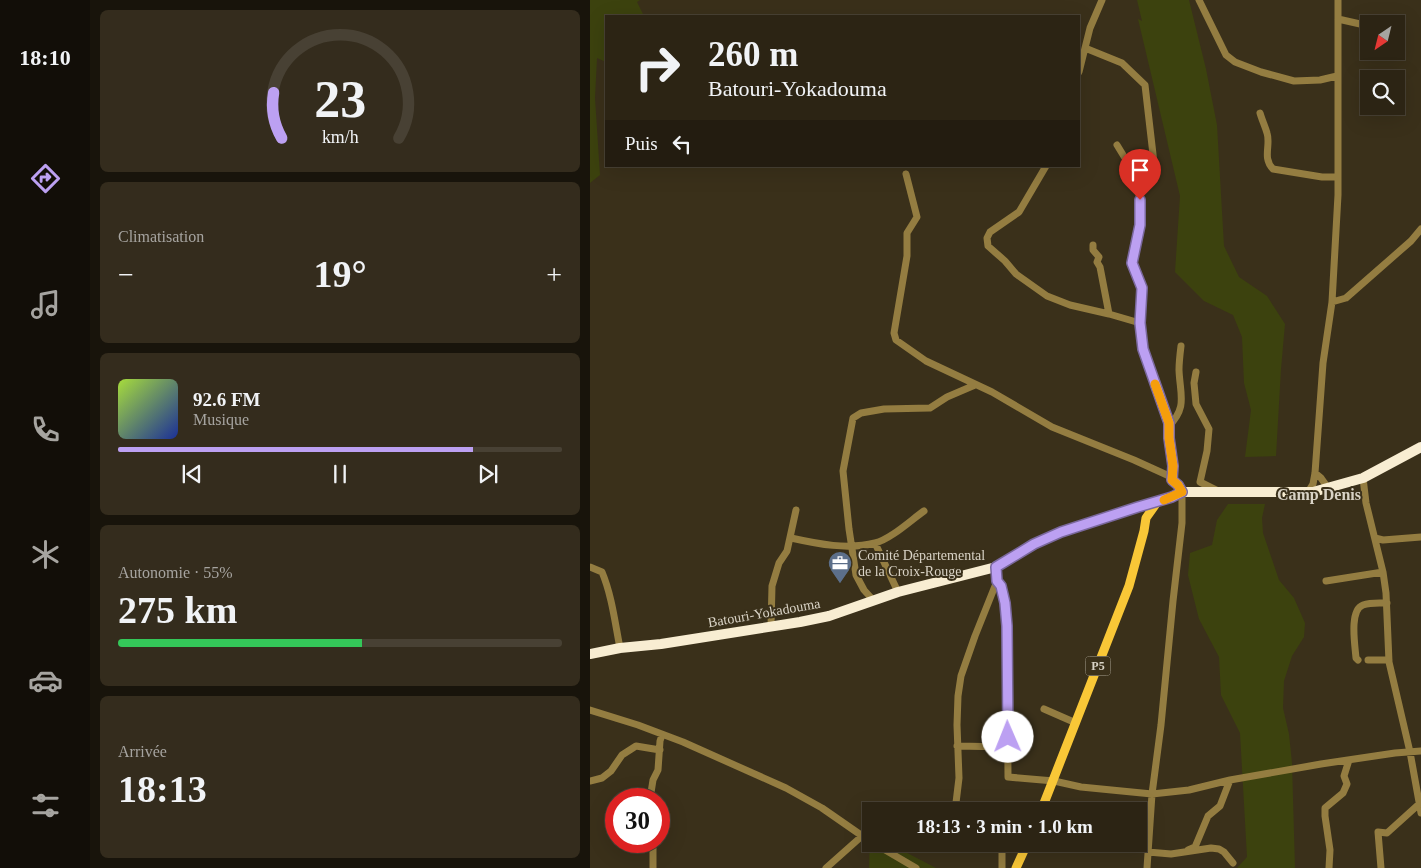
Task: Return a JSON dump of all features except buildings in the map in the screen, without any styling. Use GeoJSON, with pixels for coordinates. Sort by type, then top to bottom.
{"type":"FeatureCollection","features":[{"type":"Feature","properties":{"kind":"highway","name":"Batouri-Yokadouma"},"geometry":{"type":"LineString","coordinates":[[590,654],[829,616],[898,592],[996,567],[1047,538],[1158,502],[1182,492],[1308,492],[1363,478],[1421,447]]}},
{"type":"Feature","properties":{"kind":"main road","name":"P5"},"geometry":{"type":"LineString","coordinates":[[1045,802],[1129,586],[1146,518],[1158,502]]}},
{"type":"Feature","properties":{"kind":"main road"},"geometry":{"type":"LineString","coordinates":[[1138,507],[1146,518]]}},
{"type":"Feature","properties":{"kind":"main road"},"geometry":{"type":"LineString","coordinates":[[1016,868],[1023,852]]}},
{"type":"Feature","properties":{"kind":"street"},"geometry":{"type":"LineString","coordinates":[[1080,68],[1090,28],[1102,0]]}},
{"type":"Feature","properties":{"kind":"street"},"geometry":{"type":"LineString","coordinates":[[1199,0],[1226,55],[1235,62],[1261,72],[1294,81],[1320,80],[1337,76]]}},
{"type":"Feature","properties":{"kind":"street"},"geometry":{"type":"LineString","coordinates":[[1308,492],[1313,484],[1315,473],[1323,363],[1332,302],[1338,177],[1338,0]]}},
{"type":"Feature","properties":{"kind":"street"},"geometry":{"type":"LineString","coordinates":[[1338,19],[1360,24]]}},
{"type":"Feature","properties":{"kind":"street"},"geometry":{"type":"LineString","coordinates":[[1085,48],[1122,63],[1145,85],[1154,163],[1148,178],[1142,185],[1138,185]]}},
{"type":"Feature","properties":{"kind":"street"},"geometry":{"type":"LineString","coordinates":[[1260,113],[1268,134],[1267,155],[1269,165],[1273,169],[1322,177],[1338,177]]}},
{"type":"Feature","properties":{"kind":"street"},"geometry":{"type":"LineString","coordinates":[[1117,145],[1138,185],[1140,225],[1132,263],[1142,288],[1140,323],[1143,349],[1169,423],[1173,466],[1172,480]]}},
{"type":"Feature","properties":{"kind":"street"},"geometry":{"type":"LineString","coordinates":[[1045,167],[1019,212],[990,232],[987,238],[988,246],[1016,274],[1047,296],[1070,305],[1140,323]]}},
{"type":"Feature","properties":{"kind":"street"},"geometry":{"type":"LineString","coordinates":[[906,174],[917,217],[907,233],[906,256],[894,336],[900,343],[926,361],[1016,405],[1052,427],[1134,460],[1166,476],[1178,485],[1182,492],[1182,523],[1172,601],[1163,710],[1152,794],[1147,868]]}},
{"type":"Feature","properties":{"kind":"street"},"geometry":{"type":"LineString","coordinates":[[1332,302],[1346,298],[1421,230]]}},
{"type":"Feature","properties":{"kind":"street"},"geometry":{"type":"LineString","coordinates":[[1093,245],[1093,250],[1100,257],[1097,262],[1100,267],[1109,314]]}},
{"type":"Feature","properties":{"kind":"street"},"geometry":{"type":"LineString","coordinates":[[1168,427],[1178,414],[1182,404],[1179,370],[1181,346]]}},
{"type":"Feature","properties":{"kind":"street"},"geometry":{"type":"LineString","coordinates":[[1196,372],[1194,383],[1196,404],[1209,430],[1207,451],[1200,482],[1216,489],[1218,493]]}},
{"type":"Feature","properties":{"kind":"street"},"geometry":{"type":"LineString","coordinates":[[873,600],[859,583],[851,545],[843,471],[853,418],[861,413],[884,409],[930,408],[947,397],[975,385]]}},
{"type":"Feature","properties":{"kind":"street"},"geometry":{"type":"LineString","coordinates":[[1315,473],[1328,488]]}},
{"type":"Feature","properties":{"kind":"street"},"geometry":{"type":"LineString","coordinates":[[1363,478],[1366,503],[1378,541],[1383,572],[1387,603],[1389,660],[1410,752],[1421,813]]}},
{"type":"Feature","properties":{"kind":"street"},"geometry":{"type":"LineString","coordinates":[[770,626],[772,586],[779,563],[787,551],[796,510]]}},
{"type":"Feature","properties":{"kind":"street"},"geometry":{"type":"LineString","coordinates":[[791,538],[830,545],[875,543],[924,511]]}},
{"type":"Feature","properties":{"kind":"street"},"geometry":{"type":"LineString","coordinates":[[1378,541],[1421,537]]}},
{"type":"Feature","properties":{"kind":"street"},"geometry":{"type":"LineString","coordinates":[[875,543],[898,592]]}},
{"type":"Feature","properties":{"kind":"street"},"geometry":{"type":"LineString","coordinates":[[590,567],[602,572],[610,596],[620,648]]}},
{"type":"Feature","properties":{"kind":"street"},"geometry":{"type":"LineString","coordinates":[[956,802],[959,778],[957,746],[958,696],[961,676],[997,581],[996,567]]}},
{"type":"Feature","properties":{"kind":"street"},"geometry":{"type":"LineString","coordinates":[[1326,581],[1383,572]]}},
{"type":"Feature","properties":{"kind":"street"},"geometry":{"type":"LineString","coordinates":[[997,581],[1001,586],[1005,603],[1007,626],[1008,777],[1152,794],[1189,790],[1230,780],[1349,760],[1421,751]]}},
{"type":"Feature","properties":{"kind":"street"},"geometry":{"type":"LineString","coordinates":[[1358,660],[1356,658],[1354,633],[1356,612],[1363,605],[1387,603]]}},
{"type":"Feature","properties":{"kind":"street"},"geometry":{"type":"LineString","coordinates":[[1368,660],[1389,660]]}},
{"type":"Feature","properties":{"kind":"street"},"geometry":{"type":"LineString","coordinates":[[1044,709],[1076,723]]}},
{"type":"Feature","properties":{"kind":"street"},"geometry":{"type":"LineString","coordinates":[[590,710],[638,725],[786,788],[822,808],[862,836],[826,868]]}},
{"type":"Feature","properties":{"kind":"street"},"geometry":{"type":"LineString","coordinates":[[652,788],[658,770],[662,735]]}},
{"type":"Feature","properties":{"kind":"street"},"geometry":{"type":"LineString","coordinates":[[590,782],[602,778],[611,771],[622,755],[636,746],[660,750]]}},
{"type":"Feature","properties":{"kind":"street"},"geometry":{"type":"LineString","coordinates":[[957,746],[1008,747]]}},
{"type":"Feature","properties":{"kind":"street"},"geometry":{"type":"LineString","coordinates":[[1330,868],[1325,808],[1343,793],[1347,784],[1344,776],[1349,760]]}},
{"type":"Feature","properties":{"kind":"street"},"geometry":{"type":"LineString","coordinates":[[1184,852],[1195,847],[1208,816],[1220,806],[1230,780]]}},
{"type":"Feature","properties":{"kind":"street"},"geometry":{"type":"LineString","coordinates":[[1381,868],[1378,832],[1387,833],[1419,804]]}},
{"type":"Feature","properties":{"kind":"street"},"geometry":{"type":"LineString","coordinates":[[1148,852],[1184,852],[1211,848],[1219,849],[1233,863]]}},
{"type":"Feature","properties":{"kind":"street"},"geometry":{"type":"LineString","coordinates":[[889,852],[916,868]]}},
{"type":"Feature","properties":{"kind":"street"},"geometry":{"type":"LineString","coordinates":[[1002,852],[1002,868]]}},
{"type":"Feature","properties":{"kind":"street"},"geometry":{"type":"LineString","coordinates":[[653,853],[653,868]]}},
{"type":"Feature","properties":{"kind":"green space"},"geometry":{"type":"Polygon","coordinates":[[[590,0],[640,0],[637,2],[644,15],[605,15],[605,62],[597,58],[595,98],[600,175],[590,183],[590,0]]]}},
{"type":"Feature","properties":{"kind":"green space"},"geometry":{"type":"Polygon","coordinates":[[[1137,0],[1189,0],[1206,69],[1217,125],[1224,246],[1239,277],[1267,296],[1285,324],[1276,456],[1245,457],[1251,410],[1244,383],[1242,337],[1233,315],[1204,301],[1175,272],[1180,196],[1138,19],[1142,21],[1137,0]]]}},
{"type":"Feature","properties":{"kind":"green space"},"geometry":{"type":"Polygon","coordinates":[[[1228,504],[1265,504],[1262,518],[1263,533],[1279,580],[1294,598],[1305,623],[1304,637],[1292,656],[1284,681],[1283,708],[1289,734],[1292,763],[1295,868],[1237,868],[1247,857],[1240,733],[1221,695],[1219,657],[1199,619],[1188,575],[1190,553],[1212,545],[1217,520],[1228,504]]]}},
{"type":"Feature","properties":{"kind":"green space"},"geometry":{"type":"Polygon","coordinates":[[[869,852],[905,852],[936,868],[869,868],[869,852]]]}},
{"type":"Feature","properties":{"kind":"slow traffic"},"geometry":{"type":"LineString","coordinates":[[1155,384],[1169,423],[1173,466],[1172,480],[1182,492],[1164,500]]}},
{"type":"Feature","properties":{"kind":"place","name":"Comité Départemental de la Croix-Rouge"},"geometry":{"type":"Point","coordinates":[840,584]}},
{"type":"Feature","properties":{"kind":"district","name":"Camp Denis"},"geometry":{"type":"Point","coordinates":[1319,494]}},
{"type":"Feature","properties":{"kind":"route"},"geometry":{"type":"LineString","coordinates":[[1008,737],[1007,626],[1005,603],[1001,586],[997,581],[996,567],[1034,544],[1061,532],[1172,497],[1182,492],[1172,480],[1173,466],[1169,423],[1143,349],[1140,323],[1142,288],[1132,263],[1132,255],[1140,225],[1140,200]]}}]}
